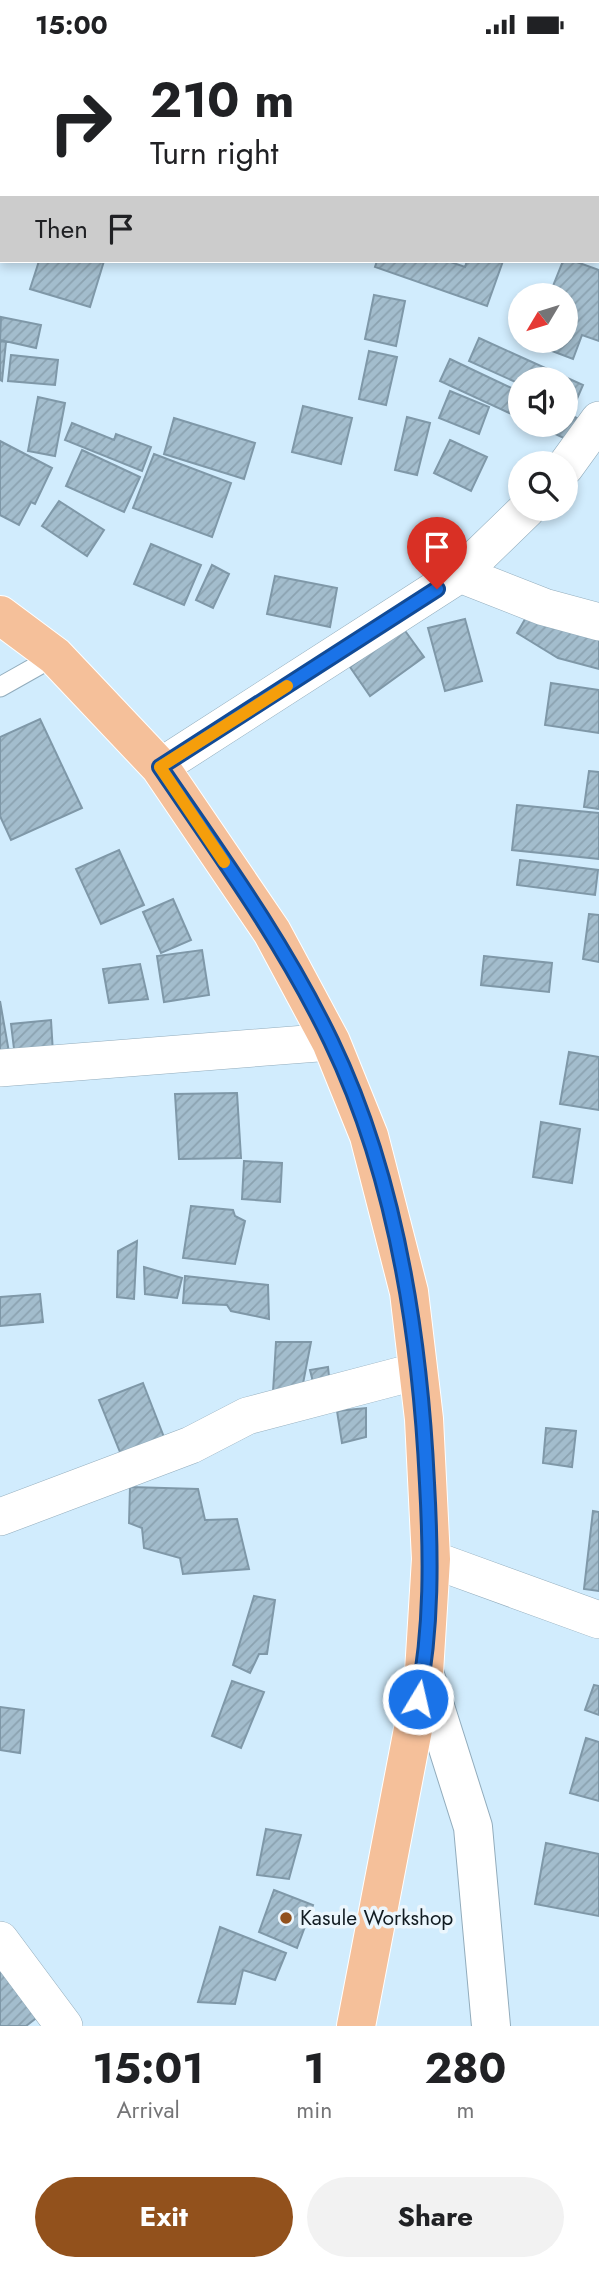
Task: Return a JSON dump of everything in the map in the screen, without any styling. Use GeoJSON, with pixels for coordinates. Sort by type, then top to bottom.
{"type":"FeatureCollection","features":[{"type":"Feature","properties":{"kind":"main road"},"geometry":{"type":"LineString","coordinates":[[0,615],[55,656],[160,767],[272,932],[331,1042],[369,1136],[408,1292],[418,1371],[431,1559],[424,1672],[356,2026]]}},
{"type":"Feature","properties":{"kind":"street"},"geometry":{"type":"LineString","coordinates":[[577,451],[599,420]]}},
{"type":"Feature","properties":{"kind":"street"},"geometry":{"type":"LineString","coordinates":[[160,767],[460,574],[515,521]]}},
{"type":"Feature","properties":{"kind":"street"},"geometry":{"type":"LineString","coordinates":[[460,574],[544,607],[599,622]]}},
{"type":"Feature","properties":{"kind":"street"},"geometry":{"type":"LineString","coordinates":[[0,1068],[331,1042]]}},
{"type":"Feature","properties":{"kind":"street"},"geometry":{"type":"LineString","coordinates":[[0,1517],[191,1444],[247,1416],[418,1371]]}},
{"type":"Feature","properties":{"kind":"street"},"geometry":{"type":"LineString","coordinates":[[431,1559],[599,1620]]}},
{"type":"Feature","properties":{"kind":"street"},"geometry":{"type":"LineString","coordinates":[[424,1672],[473,1827],[491,2026]]}},
{"type":"Feature","properties":{"kind":"street"},"geometry":{"type":"LineString","coordinates":[[0,1940],[64,2026]]}},
{"type":"Feature","properties":{"kind":"lane"},"geometry":{"type":"LineString","coordinates":[[0,687],[55,656]]}},
{"type":"Feature","properties":{"kind":"building"},"geometry":{"type":"Polygon","coordinates":[[[38,263],[103,263],[90,307],[30,289],[38,263]]]}},
{"type":"Feature","properties":{"kind":"building"},"geometry":{"type":"Polygon","coordinates":[[[376,263],[454,263],[465,267],[466,263],[502,263],[487,306],[375,267],[376,263]]]}},
{"type":"Feature","properties":{"kind":"building"},"geometry":{"type":"Polygon","coordinates":[[[562,263],[580,263],[599,270],[599,341],[582,335],[578,346],[578,283],[554,283],[562,263]]]}},
{"type":"Feature","properties":{"kind":"building"},"geometry":{"type":"Polygon","coordinates":[[[374,295],[405,301],[396,346],[365,339],[374,295]]]}},
{"type":"Feature","properties":{"kind":"building"},"geometry":{"type":"Polygon","coordinates":[[[1,317],[41,325],[36,348],[0,340],[1,317]]]}},
{"type":"Feature","properties":{"kind":"building"},"geometry":{"type":"Polygon","coordinates":[[[479,338],[543,367],[508,367],[508,379],[469,361],[479,338]]]}},
{"type":"Feature","properties":{"kind":"building"},"geometry":{"type":"Polygon","coordinates":[[[0,341],[6,342],[2,381],[0,380],[0,341]]]}},
{"type":"Feature","properties":{"kind":"building"},"geometry":{"type":"Polygon","coordinates":[[[369,351],[397,357],[386,405],[359,399],[369,351]]]}},
{"type":"Feature","properties":{"kind":"building"},"geometry":{"type":"Polygon","coordinates":[[[557,353],[575,353],[573,359],[557,353]]]}},
{"type":"Feature","properties":{"kind":"building"},"geometry":{"type":"Polygon","coordinates":[[[11,355],[58,360],[55,385],[8,381],[11,355]]]}},
{"type":"Feature","properties":{"kind":"building"},"geometry":{"type":"Polygon","coordinates":[[[450,359],[508,386],[508,412],[440,381],[450,359]]]}},
{"type":"Feature","properties":{"kind":"building"},"geometry":{"type":"Polygon","coordinates":[[[578,383],[583,385],[578,396],[578,383]]]}},
{"type":"Feature","properties":{"kind":"building"},"geometry":{"type":"Polygon","coordinates":[[[450,391],[489,407],[479,434],[439,418],[450,391]]]}},
{"type":"Feature","properties":{"kind":"building"},"geometry":{"type":"Polygon","coordinates":[[[38,397],[65,403],[55,456],[28,451],[38,397]]]}},
{"type":"Feature","properties":{"kind":"building"},"geometry":{"type":"Polygon","coordinates":[[[303,406],[352,418],[341,464],[292,452],[303,406]]]}},
{"type":"Feature","properties":{"kind":"building"},"geometry":{"type":"Polygon","coordinates":[[[407,417],[430,423],[417,475],[395,470],[407,417]]]}},
{"type":"Feature","properties":{"kind":"building"},"geometry":{"type":"Polygon","coordinates":[[[174,418],[255,443],[244,479],[164,454],[174,418]]]}},
{"type":"Feature","properties":{"kind":"building"},"geometry":{"type":"Polygon","coordinates":[[[72,423],[114,440],[116,434],[151,447],[142,471],[65,440],[72,423]]]}},
{"type":"Feature","properties":{"kind":"building"},"geometry":{"type":"Polygon","coordinates":[[[450,440],[487,457],[471,491],[434,473],[450,440]]]}},
{"type":"Feature","properties":{"kind":"building"},"geometry":{"type":"Polygon","coordinates":[[[0,441],[52,468],[35,504],[31,502],[19,525],[0,515],[0,441]]]}},
{"type":"Feature","properties":{"kind":"building"},"geometry":{"type":"Polygon","coordinates":[[[82,450],[140,477],[124,512],[66,486],[82,450]]]}},
{"type":"Feature","properties":{"kind":"building"},"geometry":{"type":"Polygon","coordinates":[[[154,454],[231,483],[212,537],[133,508],[154,454]]]}},
{"type":"Feature","properties":{"kind":"building"},"geometry":{"type":"Polygon","coordinates":[[[59,501],[104,530],[87,556],[42,526],[59,501]]]}},
{"type":"Feature","properties":{"kind":"building"},"geometry":{"type":"Polygon","coordinates":[[[151,544],[201,565],[184,605],[134,584],[151,544]]]}},
{"type":"Feature","properties":{"kind":"building"},"geometry":{"type":"Polygon","coordinates":[[[212,565],[229,574],[213,608],[196,600],[212,565]]]}},
{"type":"Feature","properties":{"kind":"building"},"geometry":{"type":"Polygon","coordinates":[[[275,576],[337,588],[330,627],[267,614],[275,576]]]}},
{"type":"Feature","properties":{"kind":"building"},"geometry":{"type":"Polygon","coordinates":[[[531,609],[599,637],[599,669],[558,658],[517,633],[531,609]]]}},
{"type":"Feature","properties":{"kind":"building"},"geometry":{"type":"Polygon","coordinates":[[[465,619],[482,681],[445,691],[428,628],[465,619]]]}},
{"type":"Feature","properties":{"kind":"building"},"geometry":{"type":"Polygon","coordinates":[[[403,628],[424,657],[370,696],[350,667],[403,628]]]}},
{"type":"Feature","properties":{"kind":"building"},"geometry":{"type":"Polygon","coordinates":[[[551,683],[599,690],[599,733],[545,725],[551,683]]]}},
{"type":"Feature","properties":{"kind":"building"},"geometry":{"type":"Polygon","coordinates":[[[40,719],[82,808],[11,840],[0,816],[0,737],[40,719]]]}},
{"type":"Feature","properties":{"kind":"building"},"geometry":{"type":"Polygon","coordinates":[[[589,771],[599,772],[599,809],[584,807],[589,771]]]}},
{"type":"Feature","properties":{"kind":"building"},"geometry":{"type":"Polygon","coordinates":[[[517,805],[599,813],[599,859],[512,850],[517,805]]]}},
{"type":"Feature","properties":{"kind":"building"},"geometry":{"type":"Polygon","coordinates":[[[119,850],[144,905],[101,924],[76,869],[119,850]]]}},
{"type":"Feature","properties":{"kind":"building"},"geometry":{"type":"Polygon","coordinates":[[[520,860],[598,870],[595,895],[517,885],[520,860]]]}},
{"type":"Feature","properties":{"kind":"building"},"geometry":{"type":"Polygon","coordinates":[[[173,899],[191,940],[161,953],[143,912],[173,899]]]}},
{"type":"Feature","properties":{"kind":"building"},"geometry":{"type":"Polygon","coordinates":[[[589,914],[599,915],[599,962],[583,959],[589,914]]]}},
{"type":"Feature","properties":{"kind":"building"},"geometry":{"type":"Polygon","coordinates":[[[202,950],[209,995],[164,1002],[157,956],[202,950]]]}},
{"type":"Feature","properties":{"kind":"building"},"geometry":{"type":"Polygon","coordinates":[[[484,956],[552,963],[549,992],[481,985],[484,956]]]}},
{"type":"Feature","properties":{"kind":"building"},"geometry":{"type":"Polygon","coordinates":[[[140,964],[148,999],[109,1003],[103,969],[140,964]]]}},
{"type":"Feature","properties":{"kind":"building"},"geometry":{"type":"Polygon","coordinates":[[[0,1001],[10,1058],[0,1058],[0,1001]]]}},
{"type":"Feature","properties":{"kind":"building"},"geometry":{"type":"Polygon","coordinates":[[[51,1020],[53,1053],[15,1057],[11,1024],[51,1020]]]}},
{"type":"Feature","properties":{"kind":"building"},"geometry":{"type":"Polygon","coordinates":[[[569,1052],[599,1057],[599,1110],[560,1104],[569,1052]]]}},
{"type":"Feature","properties":{"kind":"building"},"geometry":{"type":"Polygon","coordinates":[[[237,1093],[241,1158],[179,1159],[175,1094],[237,1093]]]}},
{"type":"Feature","properties":{"kind":"building"},"geometry":{"type":"Polygon","coordinates":[[[541,1122],[580,1129],[572,1183],[533,1177],[541,1122]]]}},
{"type":"Feature","properties":{"kind":"building"},"geometry":{"type":"Polygon","coordinates":[[[244,1161],[282,1163],[280,1202],[242,1199],[244,1161]]]}},
{"type":"Feature","properties":{"kind":"building"},"geometry":{"type":"Polygon","coordinates":[[[191,1206],[233,1210],[235,1216],[245,1221],[235,1264],[183,1258],[191,1206]]]}},
{"type":"Feature","properties":{"kind":"building"},"geometry":{"type":"Polygon","coordinates":[[[137,1241],[134,1299],[117,1297],[118,1251],[137,1241]]]}},
{"type":"Feature","properties":{"kind":"building"},"geometry":{"type":"Polygon","coordinates":[[[144,1267],[182,1278],[177,1298],[145,1294],[144,1267]]]}},
{"type":"Feature","properties":{"kind":"building"},"geometry":{"type":"Polygon","coordinates":[[[185,1276],[268,1285],[269,1319],[231,1311],[227,1305],[183,1303],[185,1276]]]}},
{"type":"Feature","properties":{"kind":"building"},"geometry":{"type":"Polygon","coordinates":[[[40,1294],[43,1322],[0,1326],[0,1297],[40,1294]]]}},
{"type":"Feature","properties":{"kind":"building"},"geometry":{"type":"Polygon","coordinates":[[[276,1342],[311,1342],[301,1394],[273,1392],[276,1342]]]}},
{"type":"Feature","properties":{"kind":"building"},"geometry":{"type":"Polygon","coordinates":[[[328,1367],[330,1385],[314,1386],[310,1370],[328,1367]]]}},
{"type":"Feature","properties":{"kind":"building"},"geometry":{"type":"Polygon","coordinates":[[[143,1383],[167,1445],[124,1462],[99,1400],[143,1383]]]}},
{"type":"Feature","properties":{"kind":"building"},"geometry":{"type":"Polygon","coordinates":[[[366,1408],[366,1437],[342,1443],[337,1411],[366,1408]]]}},
{"type":"Feature","properties":{"kind":"building"},"geometry":{"type":"Polygon","coordinates":[[[546,1428],[576,1431],[572,1467],[543,1463],[546,1428]]]}},
{"type":"Feature","properties":{"kind":"building"},"geometry":{"type":"Polygon","coordinates":[[[130,1487],[198,1489],[205,1520],[237,1519],[249,1569],[183,1574],[180,1558],[144,1548],[142,1528],[129,1523],[130,1487]]]}},
{"type":"Feature","properties":{"kind":"building"},"geometry":{"type":"Polygon","coordinates":[[[593,1511],[599,1512],[599,1591],[584,1589],[593,1511]]]}},
{"type":"Feature","properties":{"kind":"building"},"geometry":{"type":"Polygon","coordinates":[[[254,1596],[275,1600],[267,1654],[259,1654],[250,1673],[233,1665],[254,1596]]]}},
{"type":"Feature","properties":{"kind":"building"},"geometry":{"type":"Polygon","coordinates":[[[232,1681],[264,1692],[241,1748],[212,1736],[232,1681]]]}},
{"type":"Feature","properties":{"kind":"building"},"geometry":{"type":"Polygon","coordinates":[[[594,1685],[599,1686],[599,1715],[585,1710],[594,1685]]]}},
{"type":"Feature","properties":{"kind":"building"},"geometry":{"type":"Polygon","coordinates":[[[0,1707],[24,1710],[20,1753],[0,1750],[0,1707]]]}},
{"type":"Feature","properties":{"kind":"building"},"geometry":{"type":"Polygon","coordinates":[[[586,1738],[599,1742],[599,1801],[570,1793],[586,1738]]]}},
{"type":"Feature","properties":{"kind":"building"},"geometry":{"type":"Polygon","coordinates":[[[266,1829],[301,1835],[289,1879],[257,1875],[266,1829]]]}},
{"type":"Feature","properties":{"kind":"building"},"geometry":{"type":"Polygon","coordinates":[[[546,1843],[599,1854],[599,1916],[535,1904],[546,1843]]]}},
{"type":"Feature","properties":{"kind":"building","name":"Kasule Workshop"},"geometry":{"type":"Polygon","coordinates":[[[274,1890],[313,1905],[297,1948],[259,1932],[274,1890]]]}},
{"type":"Feature","properties":{"kind":"building"},"geometry":{"type":"Polygon","coordinates":[[[220,1927],[286,1953],[275,1980],[243,1970],[235,2004],[198,2002],[220,1927]]]}},
{"type":"Feature","properties":{"kind":"building"},"geometry":{"type":"Polygon","coordinates":[[[0,1958],[44,2012],[26,2026],[0,2026],[0,1958]]]}},
{"type":"Feature","properties":{"kind":"slow traffic"},"geometry":{"type":"LineString","coordinates":[[224,862],[160,767],[287,686]]}},
{"type":"Feature","properties":{"kind":"place","name":"Kasule Workshop"},"geometry":{"type":"Point","coordinates":[286,1918]}},
{"type":"Feature","properties":{"kind":"route"},"geometry":{"type":"LineString","coordinates":[[418,1699],[424,1672],[431,1559],[424,1419],[408,1292],[369,1136],[331,1042],[272,932],[160,767],[437,589]]}}]}
